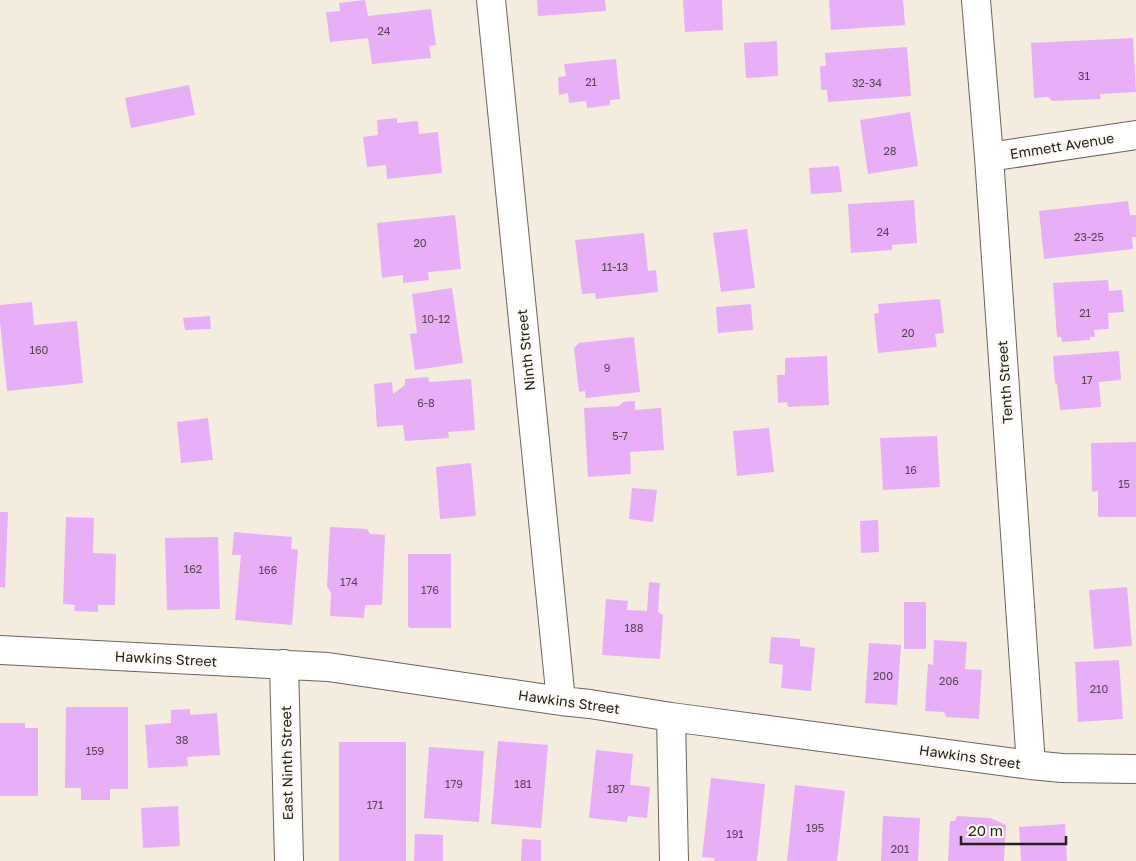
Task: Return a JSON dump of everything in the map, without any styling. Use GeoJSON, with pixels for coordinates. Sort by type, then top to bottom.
{"type":"FeatureCollection","features":[{"type":"Feature","properties":{"kind":"street","name":"Ninth Street"},"geometry":{"type":"LineString","coordinates":[[491,0],[561,701]]}},
{"type":"Feature","properties":{"kind":"street","name":"Tenth Street"},"geometry":{"type":"LineString","coordinates":[[976,0],[989,157],[1032,765]]}},
{"type":"Feature","properties":{"kind":"street","name":"Emmett Avenue"},"geometry":{"type":"LineString","coordinates":[[989,157],[1136,135]]}},
{"type":"Feature","properties":{"kind":"street","name":"Hawkins Street"},"geometry":{"type":"LineString","coordinates":[[0,650],[328,667],[670,717],[1032,765],[1062,768],[1136,768]]}},
{"type":"Feature","properties":{"kind":"street","name":"East Ninth Street"},"geometry":{"type":"LineString","coordinates":[[284,664],[289,861]]}},
{"type":"Feature","properties":{"kind":"street"},"geometry":{"type":"LineString","coordinates":[[670,717],[674,861]]}},
{"type":"Feature","properties":{"kind":"building"},"geometry":{"type":"Polygon","coordinates":[[[365,0],[368,16],[431,9],[436,45],[429,46],[431,58],[372,64],[368,38],[330,42],[326,12],[340,11],[339,3],[365,0]]]}},
{"type":"Feature","properties":{"kind":"building"},"geometry":{"type":"Polygon","coordinates":[[[537,0],[605,0],[606,11],[538,16],[537,0]]]}},
{"type":"Feature","properties":{"kind":"building"},"geometry":{"type":"Polygon","coordinates":[[[683,0],[722,0],[723,30],[685,32],[683,0]]]}},
{"type":"Feature","properties":{"kind":"building"},"geometry":{"type":"Polygon","coordinates":[[[829,0],[903,0],[905,25],[831,30],[829,0]]]}},
{"type":"Feature","properties":{"kind":"building"},"geometry":{"type":"Polygon","coordinates":[[[1133,38],[1136,92],[1100,94],[1101,99],[1052,101],[1048,97],[1034,98],[1031,43],[1133,38]]]}},
{"type":"Feature","properties":{"kind":"building"},"geometry":{"type":"Polygon","coordinates":[[[777,41],[778,76],[746,78],[744,43],[777,41]]]}},
{"type":"Feature","properties":{"kind":"building"},"geometry":{"type":"Polygon","coordinates":[[[907,47],[911,96],[828,102],[827,90],[821,90],[820,66],[826,66],[825,53],[907,47]]]}},
{"type":"Feature","properties":{"kind":"building"},"geometry":{"type":"Polygon","coordinates":[[[616,59],[620,99],[610,100],[610,105],[587,108],[586,101],[569,103],[568,93],[559,95],[558,77],[566,76],[564,64],[616,59]]]}},
{"type":"Feature","properties":{"kind":"building"},"geometry":{"type":"Polygon","coordinates":[[[189,85],[195,115],[131,128],[125,98],[189,85]]]}},
{"type":"Feature","properties":{"kind":"building"},"geometry":{"type":"Polygon","coordinates":[[[910,112],[918,166],[868,174],[860,120],[910,112]]]}},
{"type":"Feature","properties":{"kind":"building"},"geometry":{"type":"Polygon","coordinates":[[[397,118],[397,123],[418,121],[419,134],[438,132],[442,173],[387,179],[386,165],[367,167],[363,137],[378,135],[377,120],[397,118]]]}},
{"type":"Feature","properties":{"kind":"building"},"geometry":{"type":"Polygon","coordinates":[[[839,166],[842,192],[811,194],[809,168],[839,166]]]}},
{"type":"Feature","properties":{"kind":"building"},"geometry":{"type":"Polygon","coordinates":[[[914,200],[917,243],[892,245],[892,250],[851,253],[848,204],[914,200]]]}},
{"type":"Feature","properties":{"kind":"building"},"geometry":{"type":"Polygon","coordinates":[[[1128,201],[1130,215],[1136,215],[1136,237],[1132,237],[1133,249],[1044,259],[1039,211],[1128,201]]]}},
{"type":"Feature","properties":{"kind":"building"},"geometry":{"type":"Polygon","coordinates":[[[455,215],[461,269],[428,272],[429,280],[403,283],[403,275],[382,278],[377,223],[455,215]]]}},
{"type":"Feature","properties":{"kind":"building"},"geometry":{"type":"Polygon","coordinates":[[[747,229],[755,288],[721,292],[713,233],[747,229]]]}},
{"type":"Feature","properties":{"kind":"building"},"geometry":{"type":"Polygon","coordinates":[[[644,233],[648,271],[656,270],[658,292],[596,299],[595,293],[582,294],[575,240],[644,233]]]}},
{"type":"Feature","properties":{"kind":"building"},"geometry":{"type":"Polygon","coordinates":[[[1108,280],[1109,291],[1122,290],[1124,312],[1108,313],[1109,329],[1094,330],[1095,337],[1090,337],[1090,340],[1062,342],[1061,337],[1057,337],[1053,283],[1108,280]]]}},
{"type":"Feature","properties":{"kind":"building"},"geometry":{"type":"Polygon","coordinates":[[[452,288],[463,363],[415,370],[410,334],[417,333],[412,294],[452,288]]]}},
{"type":"Feature","properties":{"kind":"building"},"geometry":{"type":"Polygon","coordinates":[[[940,299],[944,333],[935,334],[937,347],[878,353],[874,314],[879,313],[878,304],[940,299]]]}},
{"type":"Feature","properties":{"kind":"building"},"geometry":{"type":"Polygon","coordinates":[[[32,302],[34,325],[77,321],[83,383],[7,391],[0,305],[32,302]]]}},
{"type":"Feature","properties":{"kind":"building"},"geometry":{"type":"Polygon","coordinates":[[[751,304],[753,330],[718,333],[716,307],[751,304]]]}},
{"type":"Feature","properties":{"kind":"building"},"geometry":{"type":"Polygon","coordinates":[[[210,316],[211,329],[185,330],[183,318],[210,316]]]}},
{"type":"Feature","properties":{"kind":"building"},"geometry":{"type":"Polygon","coordinates":[[[634,337],[640,392],[586,398],[585,391],[579,392],[574,348],[579,343],[634,337]]]}},
{"type":"Feature","properties":{"kind":"building"},"geometry":{"type":"Polygon","coordinates":[[[1119,351],[1121,380],[1099,382],[1101,407],[1060,410],[1053,356],[1119,351]]]}},
{"type":"Feature","properties":{"kind":"building"},"geometry":{"type":"Polygon","coordinates":[[[827,356],[829,405],[788,407],[787,402],[778,403],[777,375],[785,375],[785,358],[827,356]]]}},
{"type":"Feature","properties":{"kind":"building"},"geometry":{"type":"Polygon","coordinates":[[[428,377],[429,382],[471,379],[475,430],[448,432],[449,438],[405,441],[403,425],[377,427],[374,384],[392,382],[393,394],[405,385],[405,379],[428,377]]]}},
{"type":"Feature","properties":{"kind":"building"},"geometry":{"type":"Polygon","coordinates":[[[635,401],[635,410],[661,408],[664,450],[630,452],[631,474],[588,477],[584,408],[619,406],[623,402],[635,401]]]}},
{"type":"Feature","properties":{"kind":"building"},"geometry":{"type":"Polygon","coordinates":[[[208,418],[213,460],[181,463],[177,422],[208,418]]]}},
{"type":"Feature","properties":{"kind":"building"},"geometry":{"type":"Polygon","coordinates":[[[769,428],[774,472],[737,476],[733,431],[769,428]]]}},
{"type":"Feature","properties":{"kind":"building"},"geometry":{"type":"Polygon","coordinates":[[[937,436],[940,487],[883,490],[880,438],[937,436]]]}},
{"type":"Feature","properties":{"kind":"building"},"geometry":{"type":"Polygon","coordinates":[[[1136,442],[1136,517],[1098,517],[1098,491],[1092,492],[1091,443],[1136,442]]]}},
{"type":"Feature","properties":{"kind":"building"},"geometry":{"type":"Polygon","coordinates":[[[471,463],[476,516],[440,519],[436,467],[471,463]]]}},
{"type":"Feature","properties":{"kind":"building"},"geometry":{"type":"Polygon","coordinates":[[[632,488],[657,490],[653,522],[629,519],[632,488]]]}},
{"type":"Feature","properties":{"kind":"building"},"geometry":{"type":"Polygon","coordinates":[[[0,512],[8,512],[5,588],[0,587],[0,512]]]}},
{"type":"Feature","properties":{"kind":"building"},"geometry":{"type":"Polygon","coordinates":[[[66,517],[94,518],[93,553],[116,554],[115,605],[98,605],[98,612],[74,611],[75,605],[63,604],[66,517]]]}},
{"type":"Feature","properties":{"kind":"building"},"geometry":{"type":"Polygon","coordinates":[[[878,520],[879,552],[861,553],[860,521],[878,520]]]}},
{"type":"Feature","properties":{"kind":"building"},"geometry":{"type":"Polygon","coordinates":[[[330,527],[367,529],[370,534],[385,535],[382,605],[365,605],[364,618],[330,616],[331,593],[327,586],[330,527]]]}},
{"type":"Feature","properties":{"kind":"building"},"geometry":{"type":"Polygon","coordinates":[[[234,532],[292,537],[291,549],[298,550],[292,625],[235,620],[241,555],[232,555],[234,532]]]}},
{"type":"Feature","properties":{"kind":"building"},"geometry":{"type":"Polygon","coordinates":[[[218,537],[220,609],[167,610],[165,538],[218,537]]]}},
{"type":"Feature","properties":{"kind":"building"},"geometry":{"type":"Polygon","coordinates":[[[408,554],[451,554],[451,628],[410,628],[408,626],[408,554]]]}},
{"type":"Feature","properties":{"kind":"building"},"geometry":{"type":"Polygon","coordinates":[[[649,582],[660,583],[658,612],[663,615],[660,659],[602,655],[606,599],[628,601],[627,610],[647,611],[649,582]]]}},
{"type":"Feature","properties":{"kind":"building"},"geometry":{"type":"Polygon","coordinates":[[[1127,587],[1132,646],[1094,649],[1089,590],[1127,587]]]}},
{"type":"Feature","properties":{"kind":"building"},"geometry":{"type":"Polygon","coordinates":[[[904,602],[926,602],[926,649],[904,649],[904,602]]]}},
{"type":"Feature","properties":{"kind":"building"},"geometry":{"type":"Polygon","coordinates":[[[771,637],[800,639],[800,646],[815,648],[811,691],[781,688],[783,665],[769,663],[771,637]]]}},
{"type":"Feature","properties":{"kind":"building"},"geometry":{"type":"Polygon","coordinates":[[[934,640],[967,642],[965,669],[982,670],[979,719],[946,717],[944,712],[925,711],[928,664],[933,665],[934,640]]]}},
{"type":"Feature","properties":{"kind":"building"},"geometry":{"type":"Polygon","coordinates":[[[869,643],[901,645],[897,705],[865,703],[869,643]]]}},
{"type":"Feature","properties":{"kind":"building"},"geometry":{"type":"Polygon","coordinates":[[[1119,660],[1123,719],[1078,722],[1075,662],[1119,660]]]}},
{"type":"Feature","properties":{"kind":"building"},"geometry":{"type":"Polygon","coordinates":[[[66,707],[128,707],[128,789],[110,789],[110,800],[81,800],[81,788],[65,788],[66,707]]]}},
{"type":"Feature","properties":{"kind":"building"},"geometry":{"type":"Polygon","coordinates":[[[190,709],[190,715],[217,713],[220,755],[187,757],[188,766],[148,768],[145,725],[171,723],[171,710],[190,709]]]}},
{"type":"Feature","properties":{"kind":"building"},"geometry":{"type":"Polygon","coordinates":[[[0,723],[25,723],[25,728],[38,728],[38,796],[0,796],[0,723]]]}},
{"type":"Feature","properties":{"kind":"building"},"geometry":{"type":"Polygon","coordinates":[[[498,741],[548,745],[541,828],[491,824],[498,741]]]}},
{"type":"Feature","properties":{"kind":"building"},"geometry":{"type":"Polygon","coordinates":[[[339,742],[406,742],[406,861],[339,861],[339,742]]]}},
{"type":"Feature","properties":{"kind":"building"},"geometry":{"type":"Polygon","coordinates":[[[429,747],[484,751],[479,822],[424,818],[429,747]]]}},
{"type":"Feature","properties":{"kind":"building"},"geometry":{"type":"Polygon","coordinates":[[[596,750],[633,754],[630,785],[650,787],[647,818],[628,816],[627,822],[589,818],[596,750]]]}},
{"type":"Feature","properties":{"kind":"building"},"geometry":{"type":"Polygon","coordinates":[[[711,778],[765,784],[757,861],[714,861],[715,858],[702,857],[711,778]]]}},
{"type":"Feature","properties":{"kind":"building"},"geometry":{"type":"Polygon","coordinates":[[[795,785],[845,791],[837,861],[787,861],[795,785]]]}},
{"type":"Feature","properties":{"kind":"building"},"geometry":{"type":"Polygon","coordinates":[[[178,806],[180,846],[143,848],[141,808],[178,806]]]}},
{"type":"Feature","properties":{"kind":"building"},"geometry":{"type":"Polygon","coordinates":[[[883,816],[920,818],[918,861],[881,861],[883,816]]]}},
{"type":"Feature","properties":{"kind":"building"},"geometry":{"type":"Polygon","coordinates":[[[957,816],[990,818],[1006,825],[1004,861],[948,861],[950,821],[955,821],[957,816]]]}},
{"type":"Feature","properties":{"kind":"building"},"geometry":{"type":"Polygon","coordinates":[[[1065,824],[1067,861],[1021,861],[1019,827],[1065,824]]]}},
{"type":"Feature","properties":{"kind":"building"},"geometry":{"type":"Polygon","coordinates":[[[415,834],[443,835],[443,861],[414,861],[415,834]]]}},
{"type":"Feature","properties":{"kind":"building"},"geometry":{"type":"Polygon","coordinates":[[[522,839],[541,840],[541,861],[521,861],[522,839]]]}}]}
